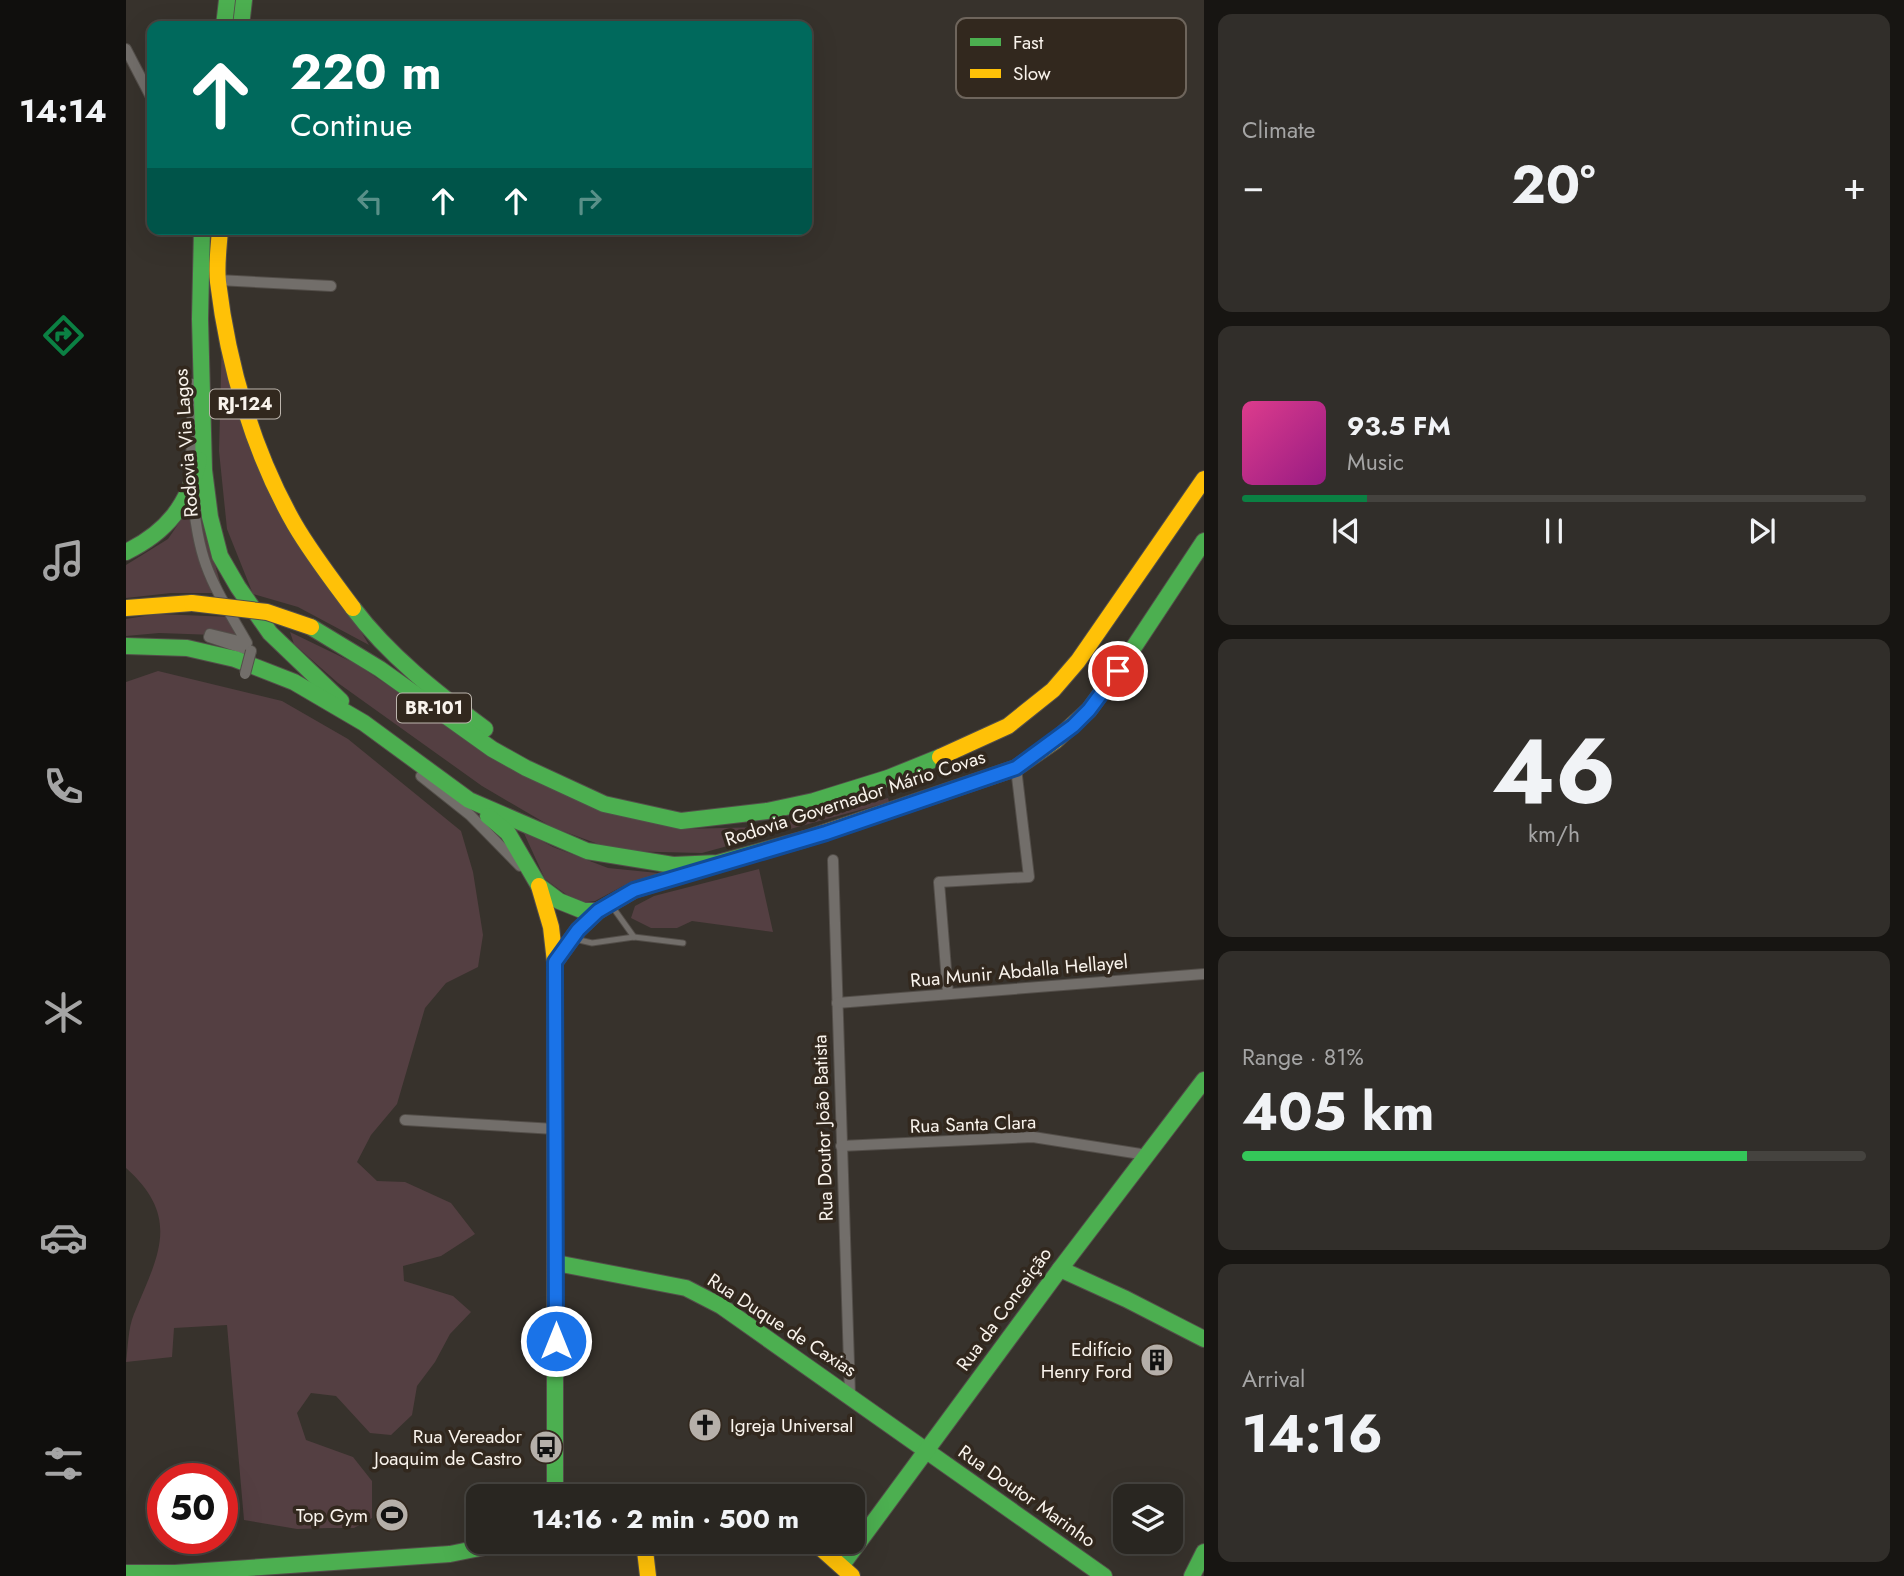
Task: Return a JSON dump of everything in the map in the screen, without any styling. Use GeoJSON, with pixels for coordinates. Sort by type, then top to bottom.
{"type":"FeatureCollection","features":[{"type":"Feature","properties":{"kind":"main road"},"geometry":{"type":"LineString","coordinates":[[225,21],[227,0]]}},
{"type":"Feature","properties":{"kind":"main road"},"geometry":{"type":"LineString","coordinates":[[242,21],[244,0]]}},
{"type":"Feature","properties":{"kind":"main road","name":"Rodovia Via Lagos"},"geometry":{"type":"LineString","coordinates":[[202,235],[200,319],[203,442],[210,517],[220,556],[270,633],[364,723]]}},
{"type":"Feature","properties":{"kind":"main road","name":"RJ-124"},"geometry":{"type":"LineString","coordinates":[[220,235],[218,280],[232,358],[255,437],[282,500],[320,564],[375,637],[396,658],[437,693],[560,784]]}},
{"type":"Feature","properties":{"kind":"main road","name":"RJ-124"},"geometry":{"type":"LineString","coordinates":[[126,552],[151,539],[179,508],[197,472],[203,442]]}},
{"type":"Feature","properties":{"kind":"main road","name":"Rodovia Governador Mário Covas"},"geometry":{"type":"LineString","coordinates":[[126,608],[192,603],[267,612],[311,627],[380,669],[492,749],[604,804],[681,821],[767,811],[814,801],[888,778],[978,741],[1008,726],[1030,710],[1078,661],[1204,480]]}},
{"type":"Feature","properties":{"kind":"main road","name":"Rodovia Governador Mário Covas"},"geometry":{"type":"LineString","coordinates":[[126,646],[187,648],[235,659],[294,682],[364,723],[469,800],[587,851],[673,865],[718,863],[826,833],[1016,768],[1055,741],[1089,710],[1204,543]]}},
{"type":"Feature","properties":{"kind":"main road"},"geometry":{"type":"LineString","coordinates":[[469,800],[508,833],[539,886],[551,927],[555,962],[555,1484]]}},
{"type":"Feature","properties":{"kind":"main road"},"geometry":{"type":"LineString","coordinates":[[555,962],[573,939],[605,908],[634,890],[718,863]]}},
{"type":"Feature","properties":{"kind":"main road"},"geometry":{"type":"LineString","coordinates":[[539,886],[559,901],[583,911],[605,908]]}},
{"type":"Feature","properties":{"kind":"main road","name":"Rua da Conceição"},"geometry":{"type":"LineString","coordinates":[[847,1571],[926,1451],[1204,1080]]}},
{"type":"Feature","properties":{"kind":"main road","name":"Rua Duque de Caxias"},"geometry":{"type":"LineString","coordinates":[[556,1264],[686,1288],[721,1306],[926,1451]]}},
{"type":"Feature","properties":{"kind":"main road"},"geometry":{"type":"LineString","coordinates":[[1060,1269],[1204,1339]]}},
{"type":"Feature","properties":{"kind":"main road","name":"Rua Doutor Marinho"},"geometry":{"type":"LineString","coordinates":[[926,1451],[1104,1576]]}},
{"type":"Feature","properties":{"kind":"main road"},"geometry":{"type":"LineString","coordinates":[[126,1573],[175,1573],[466,1551]]}},
{"type":"Feature","properties":{"kind":"main road"},"geometry":{"type":"LineString","coordinates":[[1192,1576],[1204,1552]]}},
{"type":"Feature","properties":{"kind":"main road"},"geometry":{"type":"LineString","coordinates":[[645,1554],[648,1576]]}},
{"type":"Feature","properties":{"kind":"main road"},"geometry":{"type":"LineString","coordinates":[[828,1554],[847,1571]]}},
{"type":"Feature","properties":{"kind":"street"},"geometry":{"type":"LineString","coordinates":[[126,49],[147,89]]}},
{"type":"Feature","properties":{"kind":"street"},"geometry":{"type":"LineString","coordinates":[[196,235],[191,487],[199,541],[207,567],[232,620],[247,643],[210,634],[209,637],[251,651],[245,674],[284,686],[379,743],[470,815],[539,886]]}},
{"type":"Feature","properties":{"kind":"street"},"geometry":{"type":"LineString","coordinates":[[218,280],[331,286]]}},
{"type":"Feature","properties":{"kind":"street"},"geometry":{"type":"LineString","coordinates":[[948,994],[939,883],[1029,877],[1016,768]]}},
{"type":"Feature","properties":{"kind":"street","name":"Rua Doutor João Batista"},"geometry":{"type":"LineString","coordinates":[[833,860],[850,1395]]}},
{"type":"Feature","properties":{"kind":"street","name":"Rua Munir Abdalla Hellayel"},"geometry":{"type":"LineString","coordinates":[[837,1003],[1204,974]]}},
{"type":"Feature","properties":{"kind":"street"},"geometry":{"type":"LineString","coordinates":[[405,1120],[555,1129]]}},
{"type":"Feature","properties":{"kind":"street","name":"Rua Santa Clara"},"geometry":{"type":"LineString","coordinates":[[841,1146],[1032,1137],[1147,1155]]}},
{"type":"Feature","properties":{"kind":"lane"},"geometry":{"type":"LineString","coordinates":[[605,908],[634,937]]}},
{"type":"Feature","properties":{"kind":"lane"},"geometry":{"type":"LineString","coordinates":[[573,939],[592,943],[634,937],[683,943]]}},
{"type":"Feature","properties":{"kind":"shaded area"},"geometry":{"type":"Polygon","coordinates":[[[222,337],[256,455],[369,645],[298,607],[253,594],[227,529],[219,451],[222,337]]]}},
{"type":"Feature","properties":{"kind":"shaded area"},"geometry":{"type":"Polygon","coordinates":[[[203,488],[210,546],[223,593],[171,593],[126,598],[126,565],[168,539],[203,488]]]}},
{"type":"Feature","properties":{"kind":"shaded area"},"geometry":{"type":"Polygon","coordinates":[[[157,614],[232,617],[243,636],[159,633],[126,636],[126,619],[157,614]]]}},
{"type":"Feature","properties":{"kind":"shaded area"},"geometry":{"type":"Polygon","coordinates":[[[290,632],[354,663],[518,770],[682,829],[765,827],[888,798],[889,802],[702,853],[617,851],[552,827],[482,786],[338,683],[294,644],[290,632]]]}},
{"type":"Feature","properties":{"kind":"shaded area"},"geometry":{"type":"Polygon","coordinates":[[[158,671],[282,701],[348,739],[461,831],[473,872],[483,935],[478,967],[446,983],[425,1008],[397,1104],[371,1135],[357,1162],[377,1181],[405,1182],[451,1203],[475,1234],[441,1256],[403,1266],[404,1281],[453,1296],[471,1312],[450,1334],[435,1362],[417,1386],[412,1415],[391,1435],[370,1433],[336,1396],[311,1393],[297,1413],[306,1440],[353,1457],[372,1481],[372,1518],[354,1528],[297,1529],[244,1520],[227,1325],[174,1328],[172,1357],[126,1362],[132,1319],[151,1274],[160,1238],[154,1204],[143,1186],[126,1168],[126,682],[158,671]]]}},
{"type":"Feature","properties":{"kind":"shaded area"},"geometry":{"type":"Polygon","coordinates":[[[523,831],[553,847],[608,868],[658,873],[623,886],[595,901],[578,903],[545,879],[523,831]]]}},
{"type":"Feature","properties":{"kind":"shaded area"},"geometry":{"type":"Polygon","coordinates":[[[759,869],[773,932],[692,921],[677,928],[651,928],[631,918],[635,906],[654,896],[759,869]]]}},
{"type":"Feature","properties":{"kind":"traffic: fast"},"geometry":{"type":"LineString","coordinates":[[225,21],[227,0]]}},
{"type":"Feature","properties":{"kind":"traffic: fast"},"geometry":{"type":"LineString","coordinates":[[242,21],[244,0]]}},
{"type":"Feature","properties":{"kind":"traffic: fast"},"geometry":{"type":"LineString","coordinates":[[202,235],[200,319],[204,470],[210,517],[220,556],[270,633],[341,701]]}},
{"type":"Feature","properties":{"kind":"traffic: fast"},"geometry":{"type":"LineString","coordinates":[[126,552],[153,536],[174,515],[189,491],[199,460]]}},
{"type":"Feature","properties":{"kind":"traffic: fast"},"geometry":{"type":"LineString","coordinates":[[1126,659],[1204,541]]}},
{"type":"Feature","properties":{"kind":"traffic: fast"},"geometry":{"type":"LineString","coordinates":[[353,608],[398,658],[485,729]]}},
{"type":"Feature","properties":{"kind":"traffic: fast"},"geometry":{"type":"LineString","coordinates":[[311,627],[380,669],[492,749],[526,768],[604,804],[681,821],[767,811],[814,801],[888,778],[940,757]]}},
{"type":"Feature","properties":{"kind":"traffic: fast"},"geometry":{"type":"LineString","coordinates":[[126,646],[187,648],[235,659],[294,682],[364,723],[469,800],[587,851],[673,865],[718,863],[805,839]]}},
{"type":"Feature","properties":{"kind":"traffic: fast"},"geometry":{"type":"LineString","coordinates":[[488,816],[508,833],[539,886],[559,901],[584,911],[598,911],[634,890],[693,871]]}},
{"type":"Feature","properties":{"kind":"traffic: fast"},"geometry":{"type":"LineString","coordinates":[[555,962],[578,930],[598,911]]}},
{"type":"Feature","properties":{"kind":"traffic: fast"},"geometry":{"type":"LineString","coordinates":[[842,1565],[1060,1269],[1204,1080]]}},
{"type":"Feature","properties":{"kind":"traffic: fast"},"geometry":{"type":"LineString","coordinates":[[556,1263],[686,1288],[721,1306],[1104,1576]]}},
{"type":"Feature","properties":{"kind":"traffic: fast"},"geometry":{"type":"LineString","coordinates":[[1060,1269],[1204,1339]]}},
{"type":"Feature","properties":{"kind":"traffic: fast"},"geometry":{"type":"LineString","coordinates":[[555,1347],[555,1484]]}},
{"type":"Feature","properties":{"kind":"traffic: fast"},"geometry":{"type":"LineString","coordinates":[[126,1573],[175,1573],[466,1551]]}},
{"type":"Feature","properties":{"kind":"traffic: fast"},"geometry":{"type":"LineString","coordinates":[[1192,1576],[1204,1552]]}},
{"type":"Feature","properties":{"kind":"traffic: slow"},"geometry":{"type":"LineString","coordinates":[[219,235],[217,276],[222,313],[236,376],[255,438],[295,525],[353,608]]}},
{"type":"Feature","properties":{"kind":"traffic: slow"},"geometry":{"type":"LineString","coordinates":[[940,757],[1008,726],[1053,690],[1078,661],[1204,479]]}},
{"type":"Feature","properties":{"kind":"traffic: slow"},"geometry":{"type":"LineString","coordinates":[[126,608],[192,603]]}},
{"type":"Feature","properties":{"kind":"traffic: slow"},"geometry":{"type":"LineString","coordinates":[[192,603],[267,612],[311,627]]}},
{"type":"Feature","properties":{"kind":"traffic: slow"},"geometry":{"type":"LineString","coordinates":[[805,839],[1016,768],[1055,741],[1089,710],[1126,659]]}},
{"type":"Feature","properties":{"kind":"traffic: slow"},"geometry":{"type":"LineString","coordinates":[[539,886],[551,927],[555,962],[555,1347]]}},
{"type":"Feature","properties":{"kind":"traffic: slow"},"geometry":{"type":"LineString","coordinates":[[645,1554],[648,1576]]}},
{"type":"Feature","properties":{"kind":"traffic: slow"},"geometry":{"type":"LineString","coordinates":[[827,1554],[852,1576]]}},
{"type":"Feature","properties":{"kind":"place","name":"Edifício Henry Ford"},"geometry":{"type":"Point","coordinates":[1157,1360]}},
{"type":"Feature","properties":{"kind":"place","name":"Igreja Universal"},"geometry":{"type":"Point","coordinates":[705,1425]}},
{"type":"Feature","properties":{"kind":"place","name":"Rua Vereador Joaquim de Castro"},"geometry":{"type":"Point","coordinates":[546,1447]}},
{"type":"Feature","properties":{"kind":"place","name":"Top Gym"},"geometry":{"type":"Point","coordinates":[392,1515]}},
{"type":"Feature","properties":{"kind":"route"},"geometry":{"type":"LineString","coordinates":[[556,1341],[555,962],[578,930],[598,911],[634,890],[826,833],[1016,768],[1073,726],[1089,710],[1118,671]]}}]}
